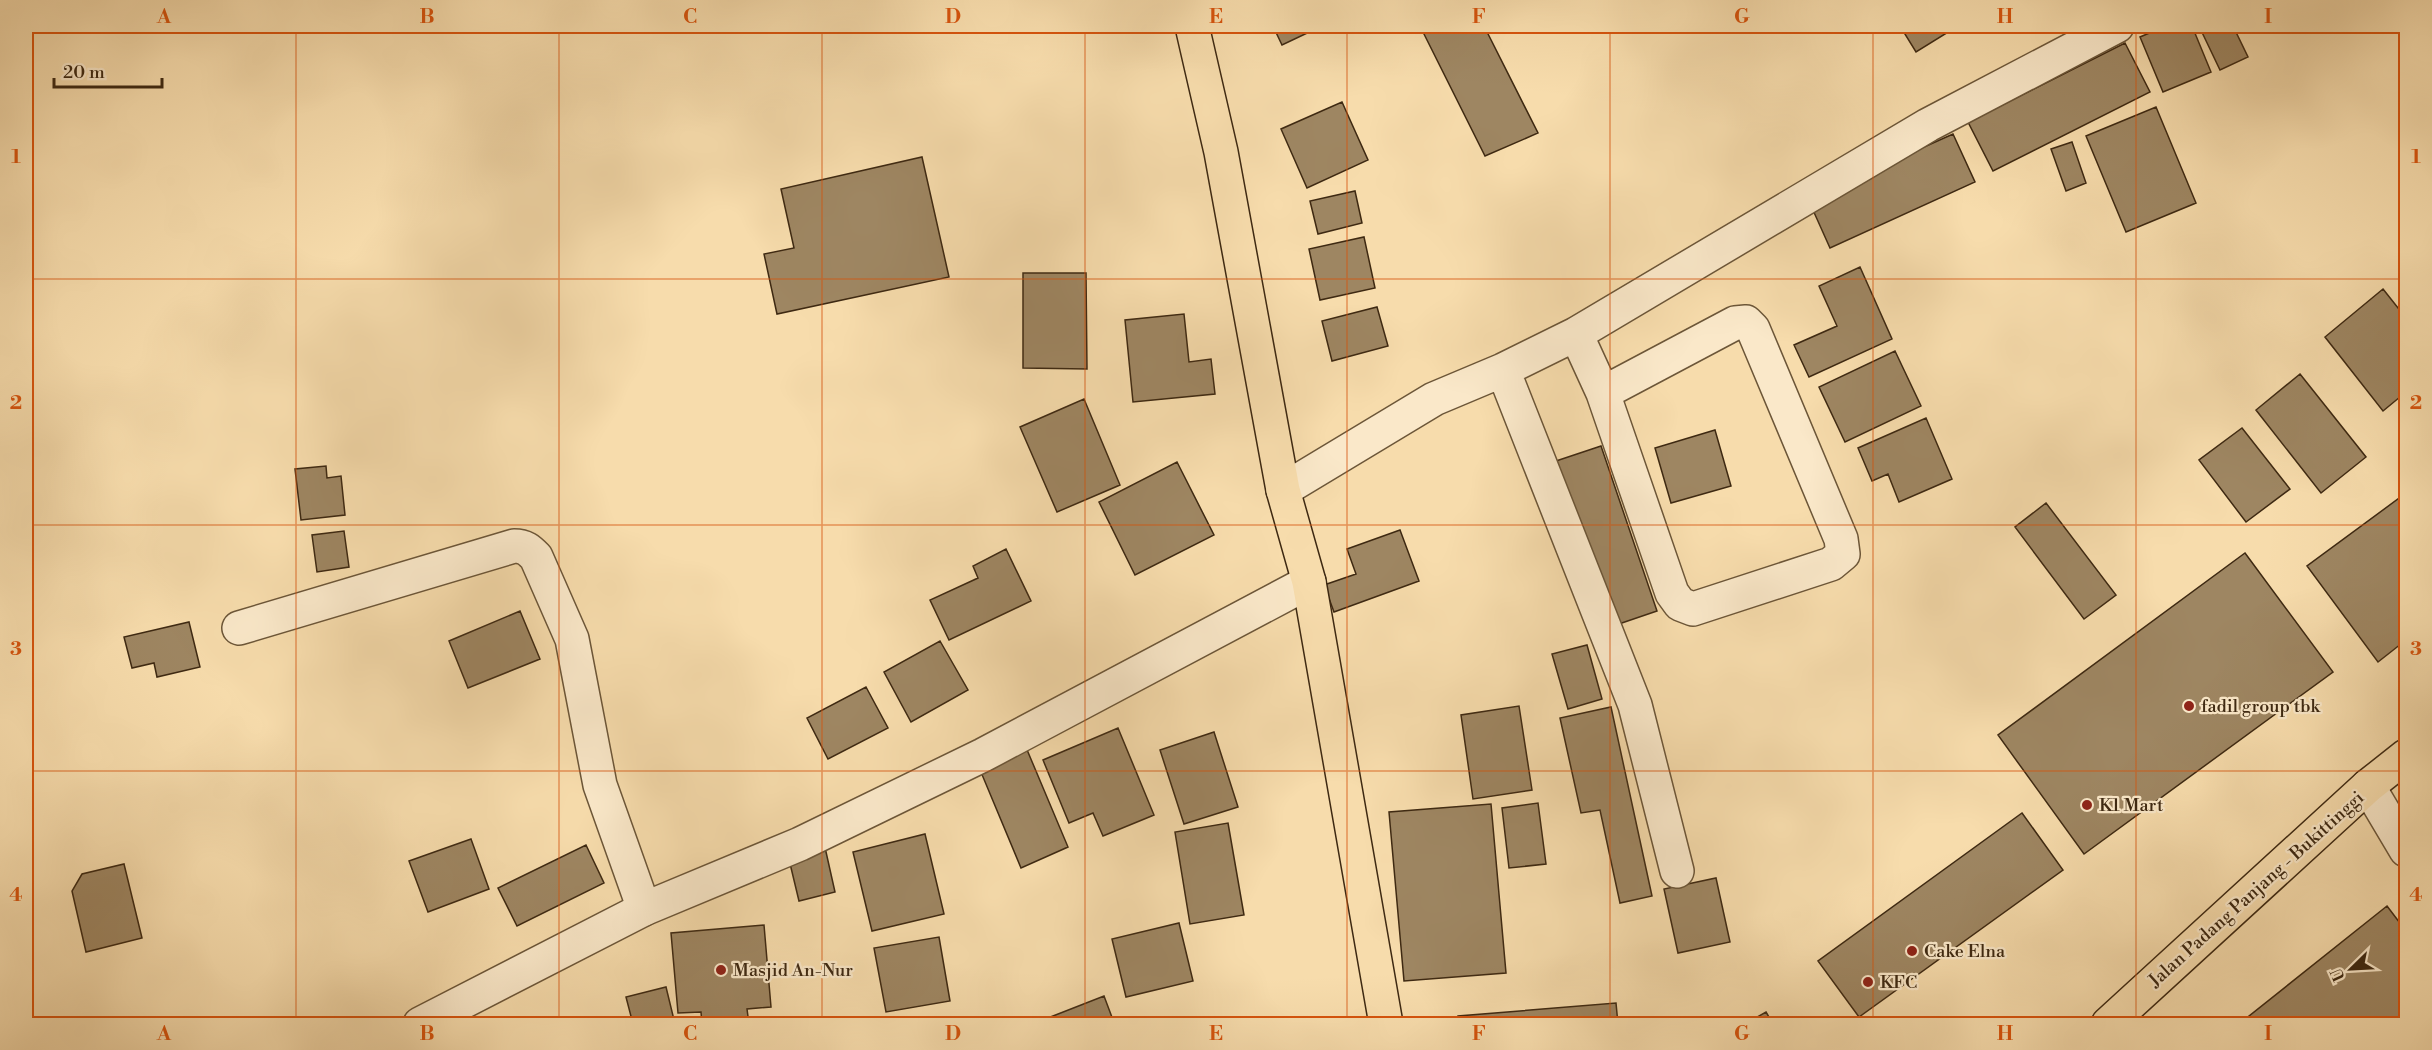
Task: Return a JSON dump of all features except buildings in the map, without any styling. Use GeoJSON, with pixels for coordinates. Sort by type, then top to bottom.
{"type":"FeatureCollection","features":[{"type":"Feature","properties":{"kind":"highway"},"geometry":{"type":"LineString","coordinates":[[1192,26],[1221,152],[1283,490],[1309,582],[1386,1024]]}},
{"type":"Feature","properties":{"kind":"highway","name":"Jalan Padang Panjang - Bukittinggi"},"geometry":{"type":"LineString","coordinates":[[2108,1024],[2368,786],[2406,756]]}},
{"type":"Feature","properties":{"kind":"street"},"geometry":{"type":"LineString","coordinates":[[1283,490],[1434,399],[1503,370],[1575,334],[1928,125],[2116,26]]}},
{"type":"Feature","properties":{"kind":"street"},"geometry":{"type":"LineString","coordinates":[[1575,334],[1603,393],[1672,593],[1680,604],[1693,609],[1831,564],[1843,554],[1841,539],[1753,329],[1746,322],[1735,323],[1603,393]]}},
{"type":"Feature","properties":{"kind":"street"},"geometry":{"type":"LineString","coordinates":[[1503,370],[1635,705],[1677,871]]}},
{"type":"Feature","properties":{"kind":"street"},"geometry":{"type":"LineString","coordinates":[[239,628],[514,546],[521,546],[529,550],[536,557],[572,639],[600,785],[644,909]]}},
{"type":"Feature","properties":{"kind":"street"},"geometry":{"type":"LineString","coordinates":[[420,1024],[644,909],[800,844],[983,755],[1309,582]]}},
{"type":"Feature","properties":{"kind":"street"},"geometry":{"type":"LineString","coordinates":[[2368,786],[2406,850]]}},
{"type":"Feature","properties":{"kind":"place","name":"fadil group tbk"},"geometry":{"type":"Point","coordinates":[2189,706]}},
{"type":"Feature","properties":{"kind":"place","name":"K1 Mart"},"geometry":{"type":"Point","coordinates":[2087,805]}},
{"type":"Feature","properties":{"kind":"place","name":"Cake Elna"},"geometry":{"type":"Point","coordinates":[1912,951]}},
{"type":"Feature","properties":{"kind":"place","name":"Masjid An-Nur"},"geometry":{"type":"Point","coordinates":[721,970]}},
{"type":"Feature","properties":{"kind":"place","name":"KFC"},"geometry":{"type":"Point","coordinates":[1868,982]}}]}
